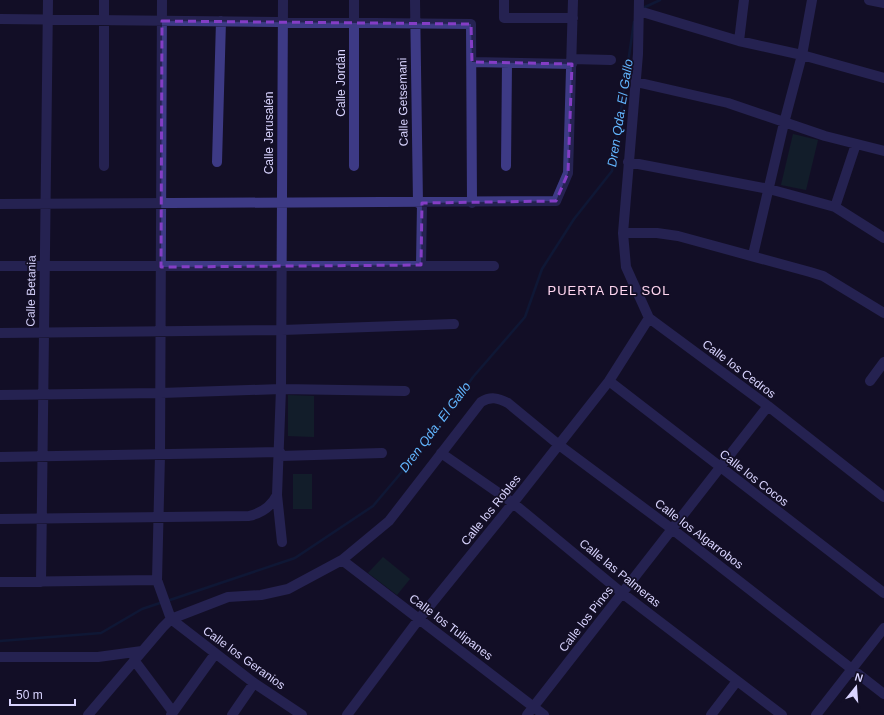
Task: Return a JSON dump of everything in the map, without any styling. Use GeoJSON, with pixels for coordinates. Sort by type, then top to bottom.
{"type":"FeatureCollection","features":[{"type":"Feature","properties":{"kind":"street","name":"Calle Betania"},"geometry":{"type":"LineString","coordinates":[[41,582],[48,0]]}},
{"type":"Feature","properties":{"kind":"street"},"geometry":{"type":"LineString","coordinates":[[104,0],[104,166]]}},
{"type":"Feature","properties":{"kind":"street"},"geometry":{"type":"LineString","coordinates":[[162,0],[161,393],[157,580],[171,619]]}},
{"type":"Feature","properties":{"kind":"street","name":"Calle Jerusalén"},"geometry":{"type":"LineString","coordinates":[[282,0],[282,330],[280,454],[277,495],[282,542]]}},
{"type":"Feature","properties":{"kind":"street","name":"Calle Jordán"},"geometry":{"type":"LineString","coordinates":[[354,0],[354,166]]}},
{"type":"Feature","properties":{"kind":"street","name":"Calle Getsemani"},"geometry":{"type":"LineString","coordinates":[[414,0],[421,265]]}},
{"type":"Feature","properties":{"kind":"street"},"geometry":{"type":"LineString","coordinates":[[504,0],[504,18],[573,18]]}},
{"type":"Feature","properties":{"kind":"street"},"geometry":{"type":"LineString","coordinates":[[0,204],[472,203],[556,201],[568,173],[573,0]]}},
{"type":"Feature","properties":{"kind":"street","name":"Calle los Cedros"},"geometry":{"type":"LineString","coordinates":[[639,0],[636,82],[623,233],[626,267],[649,318],[768,406],[884,497]]}},
{"type":"Feature","properties":{"kind":"street"},"geometry":{"type":"LineString","coordinates":[[739,41],[744,0]]}},
{"type":"Feature","properties":{"kind":"street"},"geometry":{"type":"LineString","coordinates":[[752,255],[802,55],[812,0]]}},
{"type":"Feature","properties":{"kind":"street"},"geometry":{"type":"LineString","coordinates":[[869,0],[884,2]]}},
{"type":"Feature","properties":{"kind":"street"},"geometry":{"type":"LineString","coordinates":[[639,11],[739,41],[802,55],[884,78]]}},
{"type":"Feature","properties":{"kind":"street"},"geometry":{"type":"LineString","coordinates":[[0,19],[471,24],[472,203]]}},
{"type":"Feature","properties":{"kind":"street"},"geometry":{"type":"LineString","coordinates":[[217,162],[221,21]]}},
{"type":"Feature","properties":{"kind":"street"},"geometry":{"type":"LineString","coordinates":[[472,62],[507,63],[611,60]]}},
{"type":"Feature","properties":{"kind":"street"},"geometry":{"type":"LineString","coordinates":[[506,166],[507,63]]}},
{"type":"Feature","properties":{"kind":"street"},"geometry":{"type":"LineString","coordinates":[[636,82],[728,103],[784,123],[884,151]]}},
{"type":"Feature","properties":{"kind":"street"},"geometry":{"type":"LineString","coordinates":[[835,207],[856,144]]}},
{"type":"Feature","properties":{"kind":"street"},"geometry":{"type":"LineString","coordinates":[[628,162],[769,189],[835,207],[884,238]]}},
{"type":"Feature","properties":{"kind":"street"},"geometry":{"type":"LineString","coordinates":[[623,233],[657,233],[678,236],[752,255],[823,276],[884,313]]}},
{"type":"Feature","properties":{"kind":"street"},"geometry":{"type":"LineString","coordinates":[[0,266],[494,266]]}},
{"type":"Feature","properties":{"kind":"street","name":"Calle los Robles"},"geometry":{"type":"LineString","coordinates":[[347,715],[419,619],[609,381],[649,318]]}},
{"type":"Feature","properties":{"kind":"street"},"geometry":{"type":"LineString","coordinates":[[0,333],[282,330],[454,324]]}},
{"type":"Feature","properties":{"kind":"street"},"geometry":{"type":"LineString","coordinates":[[870,381],[884,362]]}},
{"type":"Feature","properties":{"kind":"street","name":"Calle los Cocos"},"geometry":{"type":"LineString","coordinates":[[609,381],[884,593]]}},
{"type":"Feature","properties":{"kind":"street"},"geometry":{"type":"LineString","coordinates":[[0,395],[161,393],[281,388],[405,391]]}},
{"type":"Feature","properties":{"kind":"street","name":"Calle los Algarrobos"},"geometry":{"type":"LineString","coordinates":[[441,453],[481,402],[490,398],[496,398],[508,403],[559,445],[672,530],[884,694]]}},
{"type":"Feature","properties":{"kind":"street","name":"Calle los Pinos"},"geometry":{"type":"LineString","coordinates":[[530,711],[768,406]]}},
{"type":"Feature","properties":{"kind":"street"},"geometry":{"type":"LineString","coordinates":[[0,457],[382,453]]}},
{"type":"Feature","properties":{"kind":"street"},"geometry":{"type":"LineString","coordinates":[[88,715],[171,619],[228,597],[261,595],[288,589],[342,560],[389,521],[441,453]]}},
{"type":"Feature","properties":{"kind":"street","name":"Calle las Palmeras"},"geometry":{"type":"LineString","coordinates":[[441,453],[513,503],[622,593],[782,715]]}},
{"type":"Feature","properties":{"kind":"street"},"geometry":{"type":"LineString","coordinates":[[0,519],[249,516],[258,514],[273,503],[277,495]]}},
{"type":"Feature","properties":{"kind":"street","name":"Calle los Tulipanes"},"geometry":{"type":"LineString","coordinates":[[342,560],[419,619],[530,711],[544,715]]}},
{"type":"Feature","properties":{"kind":"street"},"geometry":{"type":"LineString","coordinates":[[0,582],[157,580]]}},
{"type":"Feature","properties":{"kind":"street","name":"Calle los Geranios"},"geometry":{"type":"LineString","coordinates":[[171,619],[254,683],[302,715]]}},
{"type":"Feature","properties":{"kind":"street"},"geometry":{"type":"LineString","coordinates":[[816,715],[884,628]]}},
{"type":"Feature","properties":{"kind":"street"},"geometry":{"type":"LineString","coordinates":[[0,658],[98,657],[142,651]]}},
{"type":"Feature","properties":{"kind":"street"},"geometry":{"type":"LineString","coordinates":[[134,660],[172,714],[215,654]]}},
{"type":"Feature","properties":{"kind":"street"},"geometry":{"type":"LineString","coordinates":[[711,715],[737,681]]}},
{"type":"Feature","properties":{"kind":"street"},"geometry":{"type":"LineString","coordinates":[[232,715],[254,683]]}},
{"type":"Feature","properties":{"kind":"highlighted area"},"geometry":{"type":"Polygon","coordinates":[[[162,21],[471,24],[472,62],[572,64],[568,173],[556,201],[422,203],[421,265],[161,267],[162,21]]]}},
{"type":"Feature","properties":{"kind":"green space"},"geometry":{"type":"Polygon","coordinates":[[[793,134],[818,140],[806,190],[781,185],[793,134]]]}},
{"type":"Feature","properties":{"kind":"green space"},"geometry":{"type":"Polygon","coordinates":[[[288,395],[314,396],[314,437],[288,436],[288,395]]]}},
{"type":"Feature","properties":{"kind":"green space"},"geometry":{"type":"Polygon","coordinates":[[[293,474],[312,474],[312,509],[293,509],[293,474]]]}},
{"type":"Feature","properties":{"kind":"green space"},"geometry":{"type":"Polygon","coordinates":[[[383,557],[410,579],[397,595],[368,573],[383,557]]]}},
{"type":"Feature","properties":{"kind":"waterway","name":"Dren Qda. El Gallo"},"geometry":{"type":"LineString","coordinates":[[643,8],[660,0]]}},
{"type":"Feature","properties":{"kind":"waterway","name":"Dren Qda. El Gallo"},"geometry":{"type":"LineString","coordinates":[[167,601],[295,558],[373,506],[423,447],[473,377],[525,317],[542,269],[574,219],[612,171],[634,22]]}},
{"type":"Feature","properties":{"kind":"waterway","name":"Dren Qda. El Gallo"},"geometry":{"type":"LineString","coordinates":[[0,641],[101,633],[142,609],[163,602]]}},
{"type":"Feature","properties":{"kind":"district","name":"PUERTA DEL SOL"},"geometry":{"type":"Point","coordinates":[609,290]}}]}
